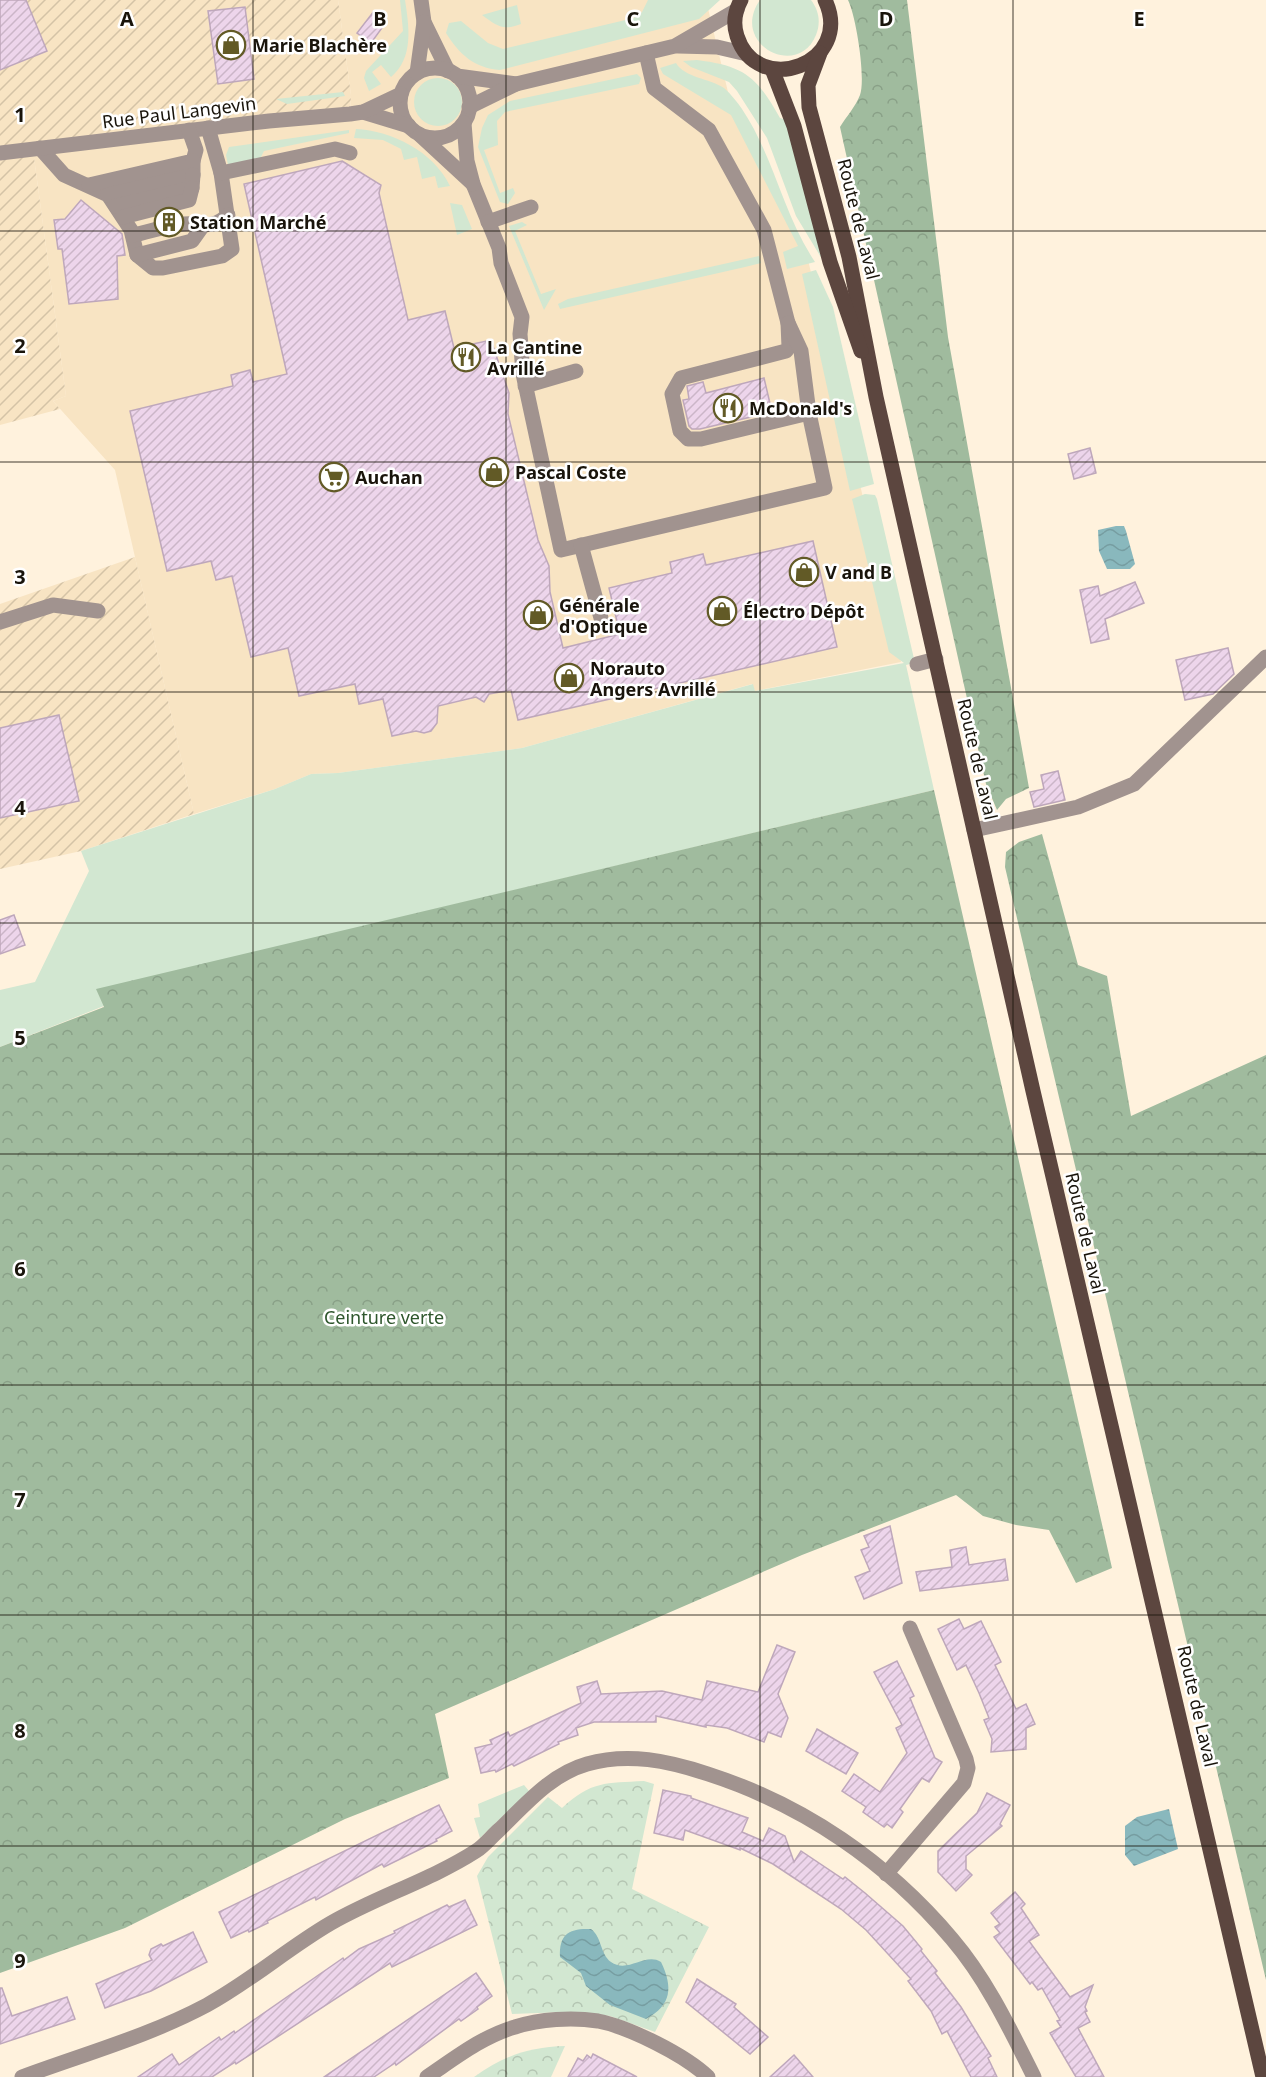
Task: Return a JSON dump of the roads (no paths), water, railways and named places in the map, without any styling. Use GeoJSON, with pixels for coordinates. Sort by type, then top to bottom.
{"type":"FeatureCollection","features":[{"type":"Feature","properties":{"kind":"main road","name":"Route de Laval"},"geometry":{"type":"LineString","coordinates":[[825,0],[831,24],[827,40],[808,85],[809,107],[849,257],[876,397],[974,830],[1263,2077]]}},
{"type":"Feature","properties":{"kind":"main road"},"geometry":{"type":"LineString","coordinates":[[739,5],[735,30],[747,54],[760,64],[772,69],[794,69],[820,53]]}},
{"type":"Feature","properties":{"kind":"main road","name":"Route de Laval"},"geometry":{"type":"LineString","coordinates":[[772,69],[794,126],[830,262],[876,397]]}},
{"type":"Feature","properties":{"kind":"street"},"geometry":{"type":"LineString","coordinates":[[417,73],[424,22],[421,0]]}},
{"type":"Feature","properties":{"kind":"street"},"geometry":{"type":"LineString","coordinates":[[675,46],[739,5]]}},
{"type":"Feature","properties":{"kind":"street"},"geometry":{"type":"LineString","coordinates":[[424,22],[452,73],[467,90],[470,107],[464,123],[467,161],[473,184],[499,248],[501,263],[522,317],[520,351],[525,386],[561,550],[825,488],[809,413],[801,351],[788,323]]}},
{"type":"Feature","properties":{"kind":"street"},"geometry":{"type":"LineString","coordinates":[[470,107],[516,84],[675,46],[717,47],[747,54]]}},
{"type":"Feature","properties":{"kind":"street"},"geometry":{"type":"LineString","coordinates":[[646,53],[654,88],[700,122],[717,140],[769,240],[788,323],[789,347],[786,351],[681,378],[672,394],[680,431],[688,439],[701,439],[809,413]]}},
{"type":"Feature","properties":{"kind":"street"},"geometry":{"type":"LineString","coordinates":[[473,184],[415,131],[400,106],[401,94],[409,79],[417,73],[437,68],[452,73],[516,84]]}},
{"type":"Feature","properties":{"kind":"street","name":"Rue Paul Langevin"},"geometry":{"type":"LineString","coordinates":[[0,153],[363,112],[401,94]]}},
{"type":"Feature","properties":{"kind":"street","name":"Rue Paul Langevin"},"geometry":{"type":"LineString","coordinates":[[363,112],[415,131]]}},
{"type":"Feature","properties":{"kind":"street"},"geometry":{"type":"LineString","coordinates":[[415,131],[444,137],[464,123]]}},
{"type":"Feature","properties":{"kind":"street"},"geometry":{"type":"LineString","coordinates":[[89,185],[126,225],[153,268],[163,268],[228,254],[232,249],[228,215],[221,173],[208,128]]}},
{"type":"Feature","properties":{"kind":"street"},"geometry":{"type":"LineString","coordinates":[[126,225],[192,181],[196,150],[189,130]]}},
{"type":"Feature","properties":{"kind":"street"},"geometry":{"type":"LineString","coordinates":[[40,148],[64,176],[89,185],[192,181]]}},
{"type":"Feature","properties":{"kind":"street"},"geometry":{"type":"LineString","coordinates":[[221,173],[335,149],[350,153]]}},
{"type":"Feature","properties":{"kind":"street"},"geometry":{"type":"LineString","coordinates":[[126,225],[192,181]]}},
{"type":"Feature","properties":{"kind":"street"},"geometry":{"type":"LineString","coordinates":[[488,222],[531,207]]}},
{"type":"Feature","properties":{"kind":"street"},"geometry":{"type":"LineString","coordinates":[[126,225],[185,223],[202,227],[221,222],[228,215]]}},
{"type":"Feature","properties":{"kind":"street"},"geometry":{"type":"LineString","coordinates":[[525,386],[576,372]]}},
{"type":"Feature","properties":{"kind":"street"},"geometry":{"type":"LineString","coordinates":[[581,545],[601,618]]}},
{"type":"Feature","properties":{"kind":"street"},"geometry":{"type":"LineString","coordinates":[[0,622],[53,605],[98,612]]}},
{"type":"Feature","properties":{"kind":"street"},"geometry":{"type":"LineString","coordinates":[[974,830],[1078,807],[1134,784],[1266,657]]}},
{"type":"Feature","properties":{"kind":"street"},"geometry":{"type":"LineString","coordinates":[[916,664],[936,659]]}},
{"type":"Feature","properties":{"kind":"street"},"geometry":{"type":"LineString","coordinates":[[886,1874],[964,1782],[968,1768],[956,1733],[910,1628]]}},
{"type":"Feature","properties":{"kind":"street"},"geometry":{"type":"LineString","coordinates":[[22,2077],[167,2024],[236,1989],[277,1958],[332,1923],[478,1850],[537,1793],[564,1773],[586,1764],[629,1758],[661,1760],[736,1783],[774,1799],[818,1823],[863,1853],[925,1910],[976,1970],[1034,2077]]}},
{"type":"Feature","properties":{"kind":"street"},"geometry":{"type":"LineString","coordinates":[[427,2077],[474,2045],[514,2027],[545,2020],[598,2022],[658,2043],[708,2077]]}},
{"type":"Feature","properties":{"kind":"water"},"geometry":{"type":"Polygon","coordinates":[[[1124,526],[1126,531],[1135,564],[1130,569],[1107,569],[1099,551],[1098,530],[1124,526]]]}},
{"type":"Feature","properties":{"kind":"water"},"geometry":{"type":"Polygon","coordinates":[[[1169,1809],[1178,1849],[1134,1866],[1125,1855],[1125,1826],[1137,1817],[1169,1809]]]}},
{"type":"Feature","properties":{"kind":"water"},"geometry":{"type":"Polygon","coordinates":[[[591,1929],[595,1932],[607,1959],[617,1965],[630,1965],[649,1959],[661,1962],[667,1979],[668,1995],[655,2014],[646,2019],[610,2005],[586,1986],[581,1973],[560,1957],[561,1943],[567,1934],[571,1931],[591,1929]]]}},
{"type":"Feature","properties":{"kind":"place","name":"Marie Blachère"},"geometry":{"type":"Point","coordinates":[231,45]}},
{"type":"Feature","properties":{"kind":"place","name":"Station Marché"},"geometry":{"type":"Point","coordinates":[169,222]}},
{"type":"Feature","properties":{"kind":"place","name":"La Cantine Avrillé"},"geometry":{"type":"Point","coordinates":[466,357]}},
{"type":"Feature","properties":{"kind":"place","name":"McDonald's"},"geometry":{"type":"Point","coordinates":[728,408]}},
{"type":"Feature","properties":{"kind":"place","name":"Pascal Coste"},"geometry":{"type":"Point","coordinates":[494,472]}},
{"type":"Feature","properties":{"kind":"place","name":"Auchan"},"geometry":{"type":"Point","coordinates":[334,477]}},
{"type":"Feature","properties":{"kind":"place","name":"V and B"},"geometry":{"type":"Point","coordinates":[804,572]}},
{"type":"Feature","properties":{"kind":"place","name":"Électro Dépôt"},"geometry":{"type":"Point","coordinates":[722,611]}},
{"type":"Feature","properties":{"kind":"place","name":"Générale d'Optique"},"geometry":{"type":"Point","coordinates":[538,615]}},
{"type":"Feature","properties":{"kind":"place","name":"Norauto Angers Avrillé"},"geometry":{"type":"Point","coordinates":[569,678]}},
{"type":"Feature","properties":{"kind":"park label","name":"Ceinture verte"},"geometry":{"type":"Point","coordinates":[384,1317]}}]}
